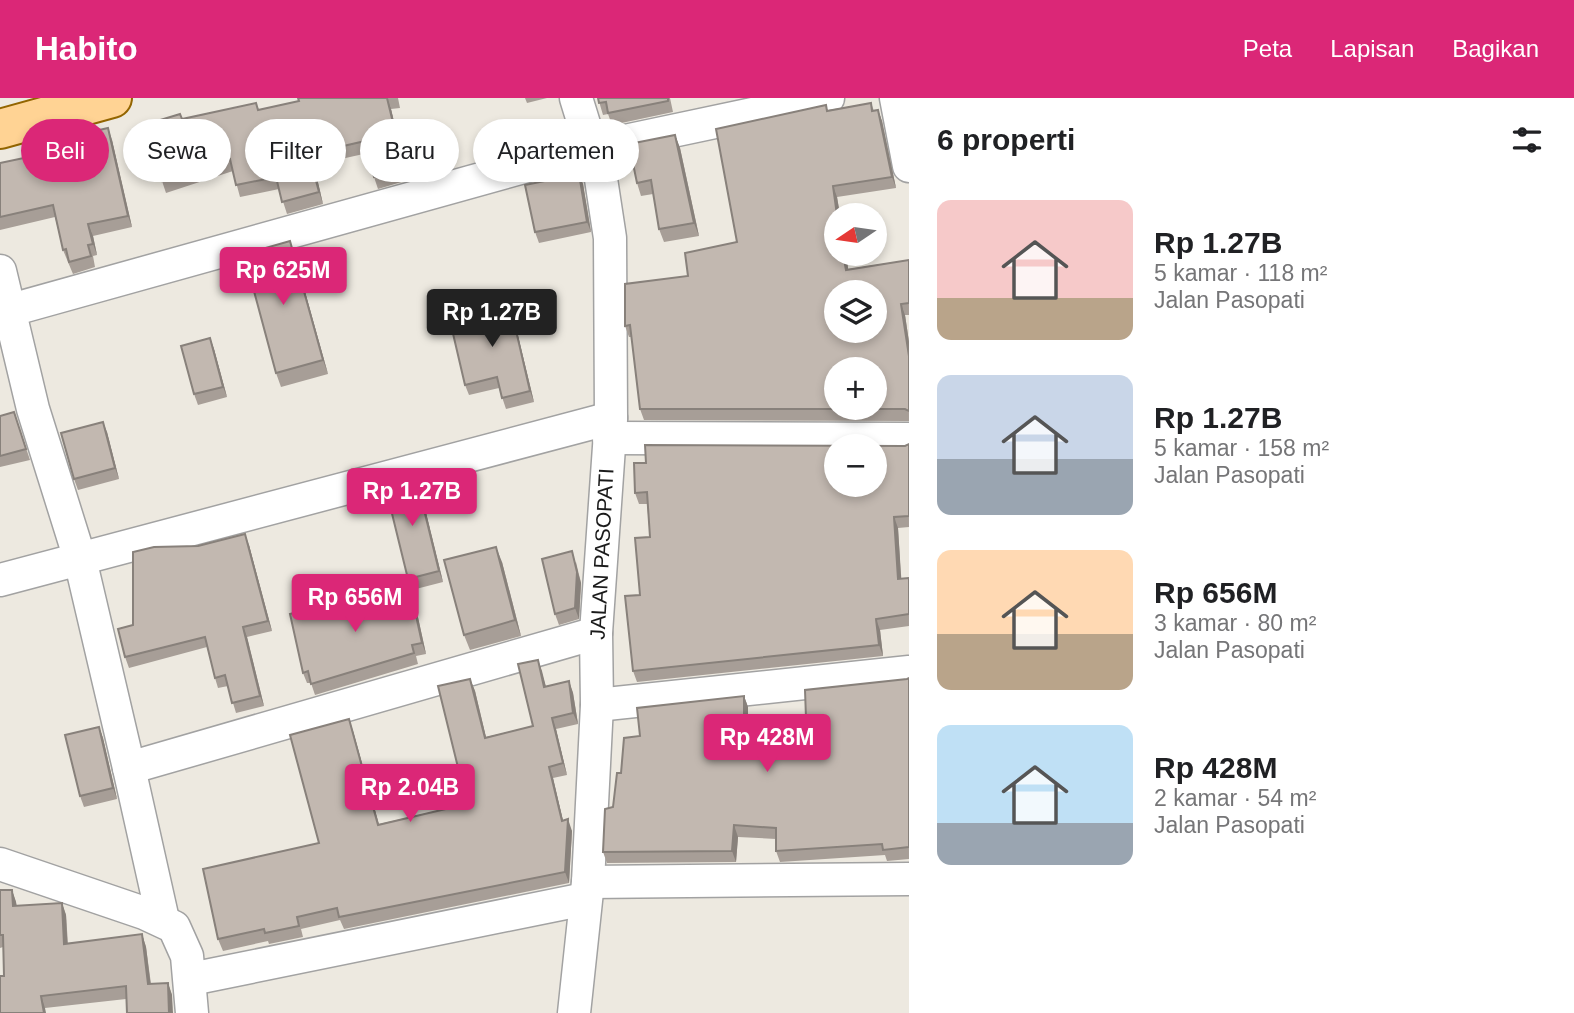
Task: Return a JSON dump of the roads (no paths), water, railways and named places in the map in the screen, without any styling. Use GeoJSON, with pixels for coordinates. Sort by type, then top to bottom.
{"type":"FeatureCollection","features":[{"type":"Feature","properties":{"kind":"main road"},"geometry":{"type":"LineString","coordinates":[[0,129],[113,98]]}},
{"type":"Feature","properties":{"kind":"street","name":"JALAN PASOPATI"},"geometry":{"type":"LineString","coordinates":[[576,98],[583,119]]}},
{"type":"Feature","properties":{"kind":"street"},"geometry":{"type":"LineString","coordinates":[[639,138],[828,98]]}},
{"type":"Feature","properties":{"kind":"street"},"geometry":{"type":"LineString","coordinates":[[897,98],[909,166]]}},
{"type":"Feature","properties":{"kind":"street"},"geometry":{"type":"LineString","coordinates":[[5,312],[473,181]]}},
{"type":"Feature","properties":{"kind":"street","name":"JALAN PASOPATI"},"geometry":{"type":"LineString","coordinates":[[574,1013],[587,890],[597,705],[596,634],[610,428],[610,238],[601,182]]}},
{"type":"Feature","properties":{"kind":"street"},"geometry":{"type":"LineString","coordinates":[[0,271],[5,312],[80,559],[163,920]]}},
{"type":"Feature","properties":{"kind":"street"},"geometry":{"type":"LineString","coordinates":[[0,580],[610,428],[909,439]]}},
{"type":"Feature","properties":{"kind":"street"},"geometry":{"type":"LineString","coordinates":[[129,768],[596,634]]}},
{"type":"Feature","properties":{"kind":"street"},"geometry":{"type":"LineString","coordinates":[[597,705],[909,672]]}},
{"type":"Feature","properties":{"kind":"street"},"geometry":{"type":"LineString","coordinates":[[0,864],[163,920],[174,927],[187,956],[191,979],[191,1013]]}},
{"type":"Feature","properties":{"kind":"street"},"geometry":{"type":"LineString","coordinates":[[191,979],[587,890],[909,879]]}}]}
